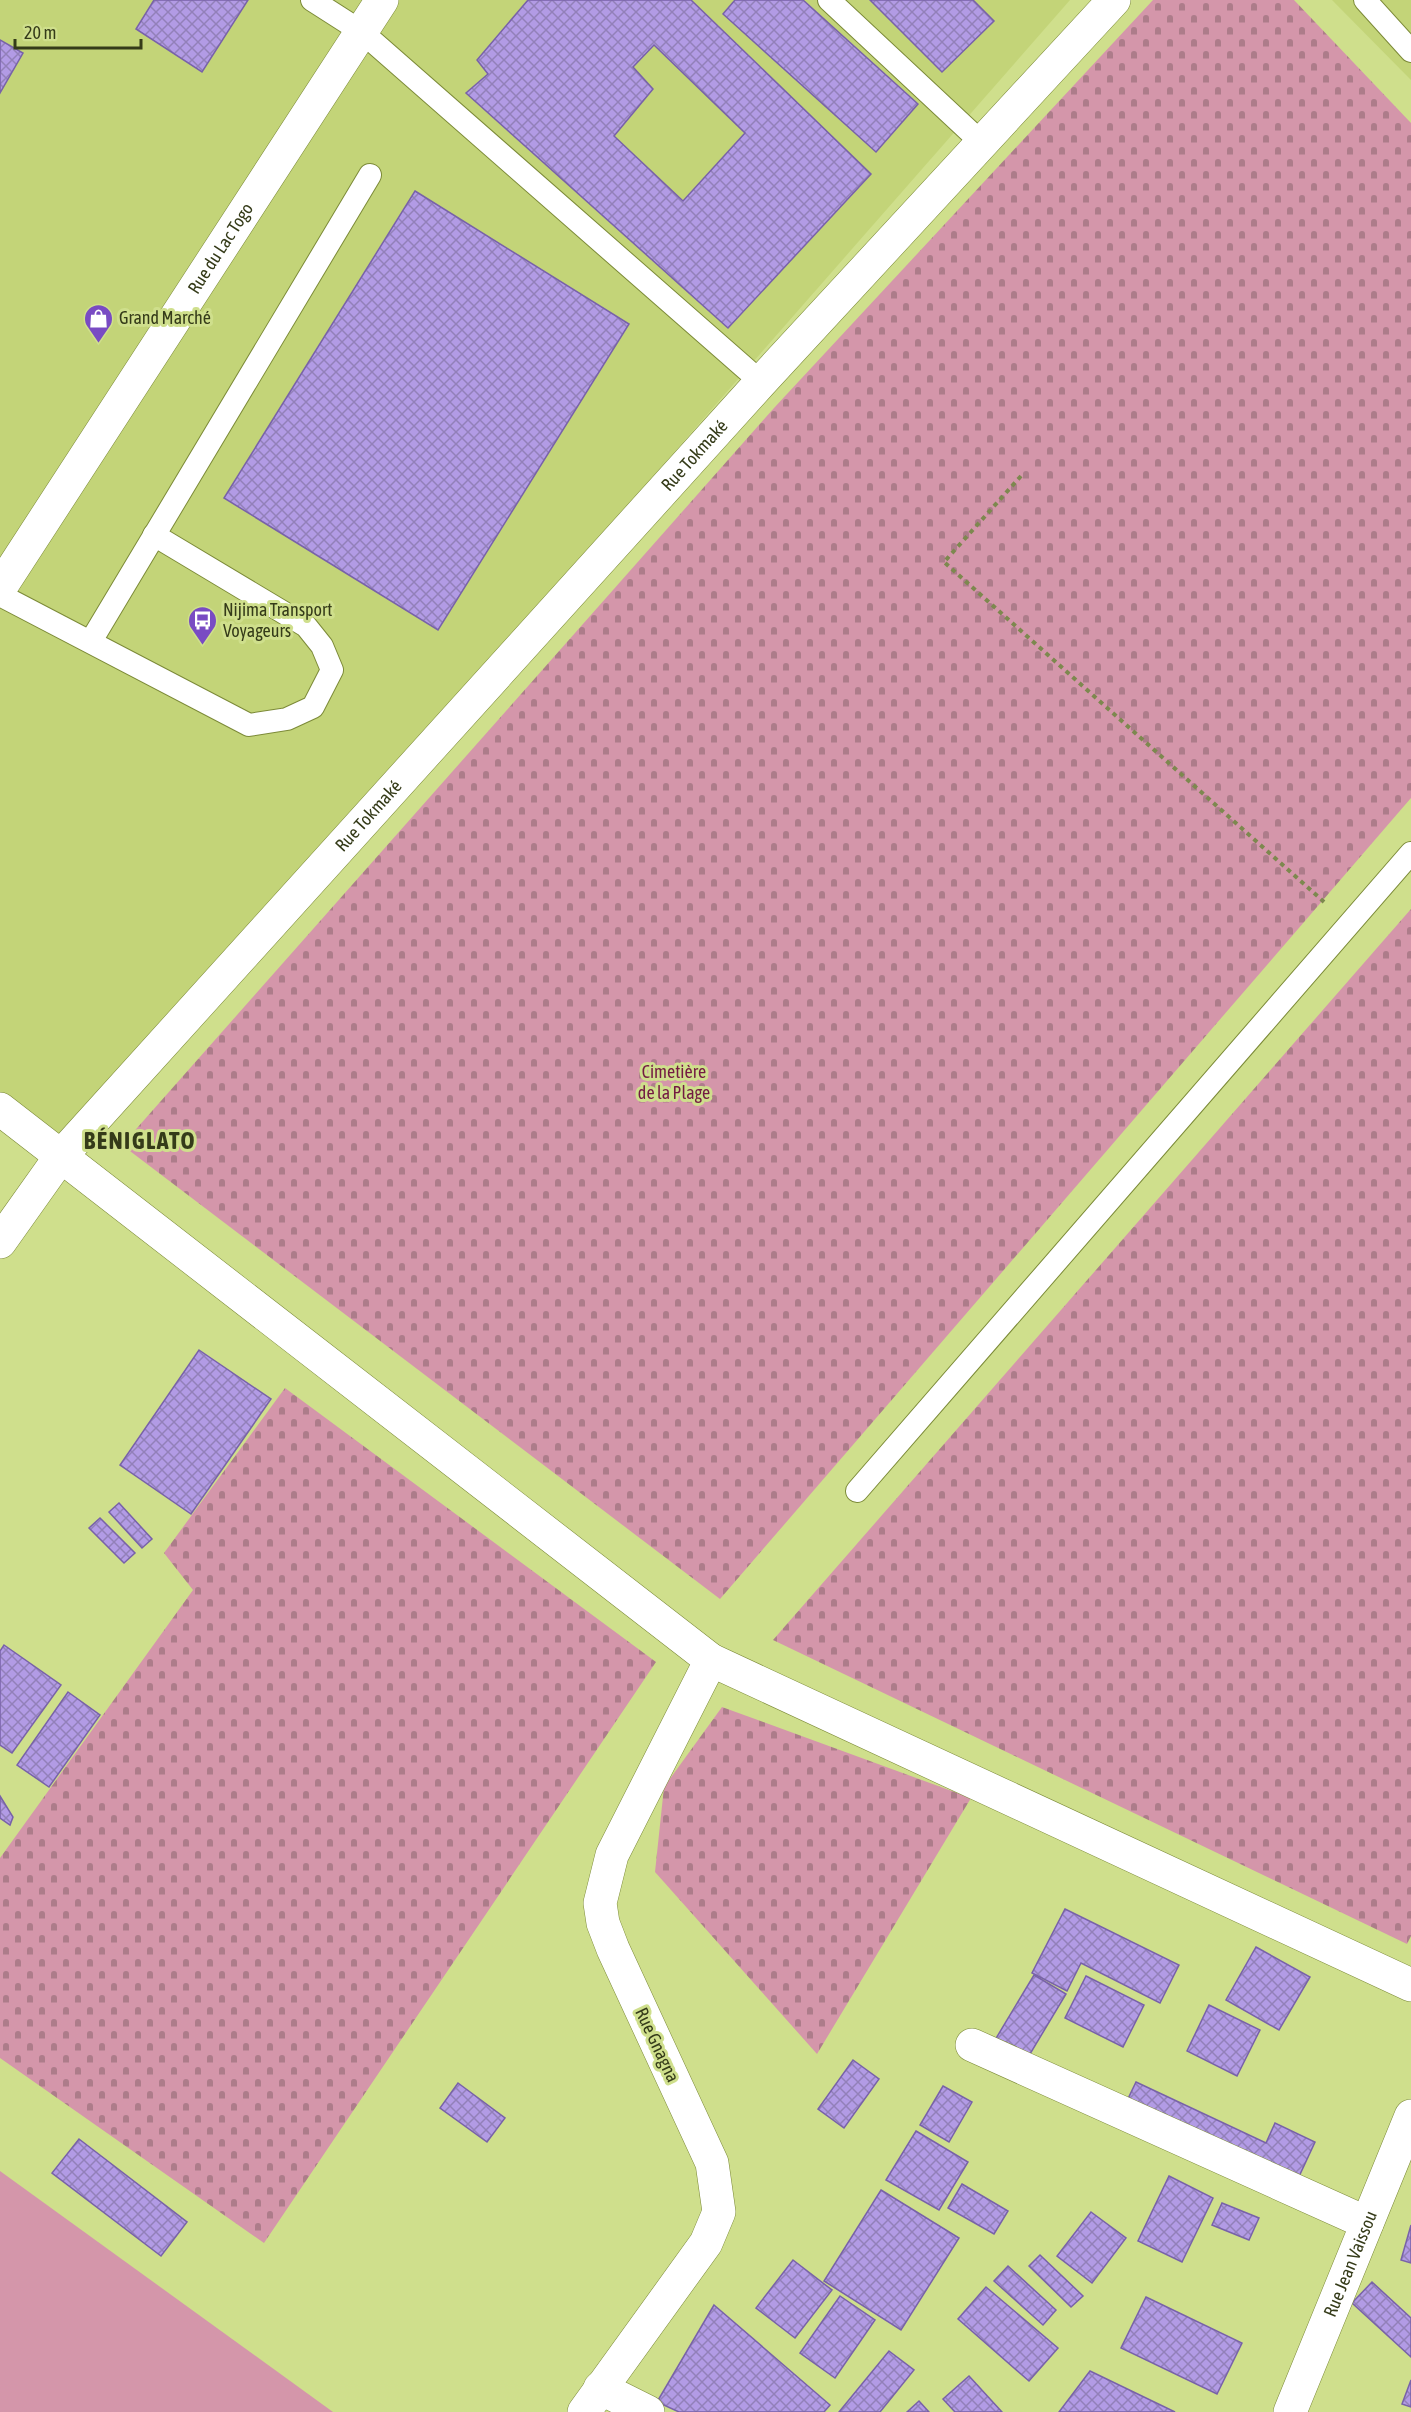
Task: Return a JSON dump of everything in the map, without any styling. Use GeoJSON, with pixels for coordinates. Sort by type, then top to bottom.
{"type":"FeatureCollection","features":[{"type":"Feature","properties":{"kind":"street","name":"Rue du Lac Togo"},"geometry":{"type":"LineString","coordinates":[[0,588],[382,0]]}},
{"type":"Feature","properties":{"kind":"street","name":"Rue Tokmaké"},"geometry":{"type":"LineString","coordinates":[[0,1242],[61,1156],[754,391],[1114,0]]}},
{"type":"Feature","properties":{"kind":"street"},"geometry":{"type":"LineString","coordinates":[[0,1109],[711,1660],[1411,1985]]}},
{"type":"Feature","properties":{"kind":"street","name":"Rue Gnagna"},"geometry":{"type":"LineString","coordinates":[[592,2400],[706,2243],[719,2212],[711,2163],[613,1949],[603,1923],[600,1903],[612,1855],[711,1660]]}},
{"type":"Feature","properties":{"kind":"street"},"geometry":{"type":"LineString","coordinates":[[972,2045],[1367,2223]]}},
{"type":"Feature","properties":{"kind":"street","name":"Rue Jean Vaissou"},"geometry":{"type":"LineString","coordinates":[[1290,2412],[1411,2116]]}},
{"type":"Feature","properties":{"kind":"street"},"geometry":{"type":"LineString","coordinates":[[592,2400],[648,2412]]}},
{"type":"Feature","properties":{"kind":"lane"},"geometry":{"type":"LineString","coordinates":[[312,0],[362,32],[754,391]]}},
{"type":"Feature","properties":{"kind":"lane"},"geometry":{"type":"LineString","coordinates":[[829,0],[982,143]]}},
{"type":"Feature","properties":{"kind":"lane"},"geometry":{"type":"LineString","coordinates":[[1365,0],[1411,51]]}},
{"type":"Feature","properties":{"kind":"lane"},"geometry":{"type":"LineString","coordinates":[[91,641],[370,175]]}},
{"type":"Feature","properties":{"kind":"lane"},"geometry":{"type":"LineString","coordinates":[[0,596],[91,641],[249,725],[287,719],[313,707],[332,670],[322,646],[306,626],[154,535]]}},
{"type":"Feature","properties":{"kind":"lane"},"geometry":{"type":"LineString","coordinates":[[857,1491],[1411,853]]}},
{"type":"Feature","properties":{"kind":"path"},"geometry":{"type":"LineString","coordinates":[[1021,476],[944,562],[1349,924]]}},
{"type":"Feature","properties":{"kind":"shaded area"},"geometry":{"type":"Polygon","coordinates":[[[0,0],[1070,0],[65,1148],[0,1098],[0,0]]]}},
{"type":"Feature","properties":{"kind":"shaded area"},"geometry":{"type":"Polygon","coordinates":[[[1332,0],[1411,0],[1411,80],[1332,0]]]}},
{"type":"Feature","properties":{"kind":"green space","name":"Cimetière de la Plage"},"geometry":{"type":"Polygon","coordinates":[[[1153,0],[1294,0],[1411,123],[1411,798],[720,1599],[122,1145],[774,408],[1153,0]]]}},
{"type":"Feature","properties":{"kind":"green space"},"geometry":{"type":"Polygon","coordinates":[[[1411,909],[1411,1936],[1407,1944],[773,1640],[1411,909]]]}},
{"type":"Feature","properties":{"kind":"green space"},"geometry":{"type":"Polygon","coordinates":[[[285,1388],[656,1662],[264,2243],[0,2058],[0,1858],[193,1590],[164,1553],[285,1388]]]}},
{"type":"Feature","properties":{"kind":"green space"},"geometry":{"type":"Polygon","coordinates":[[[722,1707],[971,1798],[817,2054],[655,1872],[664,1787],[722,1707]]]}},
{"type":"Feature","properties":{"kind":"green space"},"geometry":{"type":"Polygon","coordinates":[[[0,2171],[333,2412],[0,2412],[0,2171]]]}},
{"type":"Feature","properties":{"kind":"building"},"geometry":{"type":"Polygon","coordinates":[[[154,0],[248,0],[202,72],[136,29],[154,0]]]}},
{"type":"Feature","properties":{"kind":"building"},"geometry":{"type":"Polygon","coordinates":[[[528,0],[691,0],[871,174],[728,328],[466,93],[488,74],[477,60],[528,0]],[[654,45],[633,67],[653,89],[614,136],[683,201],[745,133],[654,45]]]}},
{"type":"Feature","properties":{"kind":"building"},"geometry":{"type":"Polygon","coordinates":[[[735,0],[803,0],[918,104],[876,152],[723,14],[735,0]]]}},
{"type":"Feature","properties":{"kind":"building"},"geometry":{"type":"Polygon","coordinates":[[[870,0],[973,0],[994,21],[942,72],[870,0]]]}},
{"type":"Feature","properties":{"kind":"building"},"geometry":{"type":"Polygon","coordinates":[[[0,40],[23,53],[0,93],[0,40]]]}},
{"type":"Feature","properties":{"kind":"building"},"geometry":{"type":"Polygon","coordinates":[[[415,191],[629,324],[438,630],[224,498],[415,191]]]}},
{"type":"Feature","properties":{"kind":"building"},"geometry":{"type":"Polygon","coordinates":[[[199,1350],[271,1399],[191,1514],[120,1465],[199,1350]]]}},
{"type":"Feature","properties":{"kind":"building"},"geometry":{"type":"Polygon","coordinates":[[[119,1503],[152,1539],[142,1548],[109,1512],[119,1503]]]}},
{"type":"Feature","properties":{"kind":"building"},"geometry":{"type":"Polygon","coordinates":[[[100,1518],[135,1553],[124,1563],[89,1528],[100,1518]]]}},
{"type":"Feature","properties":{"kind":"building"},"geometry":{"type":"Polygon","coordinates":[[[4,1645],[61,1685],[12,1753],[0,1745],[0,1651],[4,1645]]]}},
{"type":"Feature","properties":{"kind":"building"},"geometry":{"type":"Polygon","coordinates":[[[68,1692],[100,1715],[49,1787],[17,1765],[68,1692]]]}},
{"type":"Feature","properties":{"kind":"building"},"geometry":{"type":"Polygon","coordinates":[[[0,1796],[13,1817],[10,1825],[0,1818],[0,1796]]]}},
{"type":"Feature","properties":{"kind":"building"},"geometry":{"type":"Polygon","coordinates":[[[1065,1909],[1179,1965],[1160,2003],[1081,1963],[1067,1991],[1032,1973],[1065,1909]]]}},
{"type":"Feature","properties":{"kind":"building"},"geometry":{"type":"Polygon","coordinates":[[[1256,1947],[1310,1977],[1279,2030],[1226,2000],[1256,1947]]]}},
{"type":"Feature","properties":{"kind":"building"},"geometry":{"type":"Polygon","coordinates":[[[1034,1975],[1066,1994],[1024,2064],[992,2045],[1034,1975]]]}},
{"type":"Feature","properties":{"kind":"building"},"geometry":{"type":"Polygon","coordinates":[[[1086,1976],[1144,2005],[1123,2047],[1065,2018],[1086,1976]]]}},
{"type":"Feature","properties":{"kind":"building"},"geometry":{"type":"Polygon","coordinates":[[[1209,2005],[1260,2030],[1237,2076],[1187,2051],[1209,2005]]]}},
{"type":"Feature","properties":{"kind":"building"},"geometry":{"type":"Polygon","coordinates":[[[853,2060],[879,2079],[844,2128],[818,2109],[853,2060]]]}},
{"type":"Feature","properties":{"kind":"building"},"geometry":{"type":"Polygon","coordinates":[[[1136,2082],[1266,2143],[1275,2123],[1315,2142],[1296,2183],[1126,2103],[1136,2082]]]}},
{"type":"Feature","properties":{"kind":"building"},"geometry":{"type":"Polygon","coordinates":[[[458,2083],[505,2118],[487,2142],[440,2108],[458,2083]]]}},
{"type":"Feature","properties":{"kind":"building"},"geometry":{"type":"Polygon","coordinates":[[[943,2086],[972,2102],[949,2142],[920,2125],[943,2086]]]}},
{"type":"Feature","properties":{"kind":"building"},"geometry":{"type":"Polygon","coordinates":[[[916,2131],[968,2162],[939,2210],[886,2180],[916,2131]]]}},
{"type":"Feature","properties":{"kind":"building"},"geometry":{"type":"Polygon","coordinates":[[[79,2139],[187,2222],[161,2256],[52,2173],[79,2139]]]}},
{"type":"Feature","properties":{"kind":"building"},"geometry":{"type":"Polygon","coordinates":[[[1169,2176],[1213,2198],[1182,2262],[1138,2241],[1169,2176]]]}},
{"type":"Feature","properties":{"kind":"building"},"geometry":{"type":"Polygon","coordinates":[[[962,2184],[1008,2211],[994,2234],[948,2208],[962,2184]]]}},
{"type":"Feature","properties":{"kind":"building"},"geometry":{"type":"Polygon","coordinates":[[[881,2190],[959,2238],[901,2330],[824,2281],[881,2190]]]}},
{"type":"Feature","properties":{"kind":"building"},"geometry":{"type":"Polygon","coordinates":[[[1222,2203],[1259,2218],[1249,2240],[1212,2225],[1222,2203]]]}},
{"type":"Feature","properties":{"kind":"building"},"geometry":{"type":"Polygon","coordinates":[[[1091,2212],[1126,2238],[1092,2283],[1057,2256],[1091,2212]]]}},
{"type":"Feature","properties":{"kind":"building"},"geometry":{"type":"Polygon","coordinates":[[[1411,2225],[1411,2263],[1401,2260],[1411,2225]]]}},
{"type":"Feature","properties":{"kind":"building"},"geometry":{"type":"Polygon","coordinates":[[[1040,2255],[1083,2296],[1071,2307],[1029,2266],[1040,2255]]]}},
{"type":"Feature","properties":{"kind":"building"},"geometry":{"type":"Polygon","coordinates":[[[793,2260],[832,2290],[795,2338],[756,2308],[793,2260]]]}},
{"type":"Feature","properties":{"kind":"building"},"geometry":{"type":"Polygon","coordinates":[[[1008,2266],[1056,2310],[1043,2325],[994,2281],[1008,2266]]]}},
{"type":"Feature","properties":{"kind":"building"},"geometry":{"type":"Polygon","coordinates":[[[1372,2282],[1411,2318],[1411,2357],[1352,2303],[1372,2282]]]}},
{"type":"Feature","properties":{"kind":"building"},"geometry":{"type":"Polygon","coordinates":[[[986,2287],[1058,2348],[1029,2381],[958,2319],[986,2287]]]}},
{"type":"Feature","properties":{"kind":"building"},"geometry":{"type":"Polygon","coordinates":[[[840,2296],[875,2320],[835,2378],[800,2353],[840,2296]]]}},
{"type":"Feature","properties":{"kind":"building"},"geometry":{"type":"Polygon","coordinates":[[[1146,2297],[1242,2343],[1217,2394],[1121,2348],[1146,2297]]]}},
{"type":"Feature","properties":{"kind":"building"},"geometry":{"type":"Polygon","coordinates":[[[714,2305],[830,2405],[824,2412],[679,2412],[657,2402],[714,2305]]]}},
{"type":"Feature","properties":{"kind":"building"},"geometry":{"type":"Polygon","coordinates":[[[889,2351],[914,2370],[880,2412],[839,2412],[889,2351]]]}},
{"type":"Feature","properties":{"kind":"building"},"geometry":{"type":"Polygon","coordinates":[[[1090,2371],[1175,2412],[1059,2412],[1090,2371]]]}},
{"type":"Feature","properties":{"kind":"building"},"geometry":{"type":"Polygon","coordinates":[[[969,2376],[1002,2412],[955,2412],[943,2399],[969,2376]]]}},
{"type":"Feature","properties":{"kind":"building"},"geometry":{"type":"Polygon","coordinates":[[[1411,2380],[1411,2407],[1402,2404],[1411,2380]]]}},
{"type":"Feature","properties":{"kind":"building"},"geometry":{"type":"Polygon","coordinates":[[[919,2401],[929,2412],[907,2412],[919,2401]]]}},
{"type":"Feature","properties":{"kind":"place","name":"Grand Marché"},"geometry":{"type":"Point","coordinates":[98,344]}},
{"type":"Feature","properties":{"kind":"place","name":"Nijima Transport Voyageurs"},"geometry":{"type":"Point","coordinates":[202,646]}},
{"type":"Feature","properties":{"kind":"district","name":"BÉNIGLATO"},"geometry":{"type":"Point","coordinates":[140,1141]}}]}
